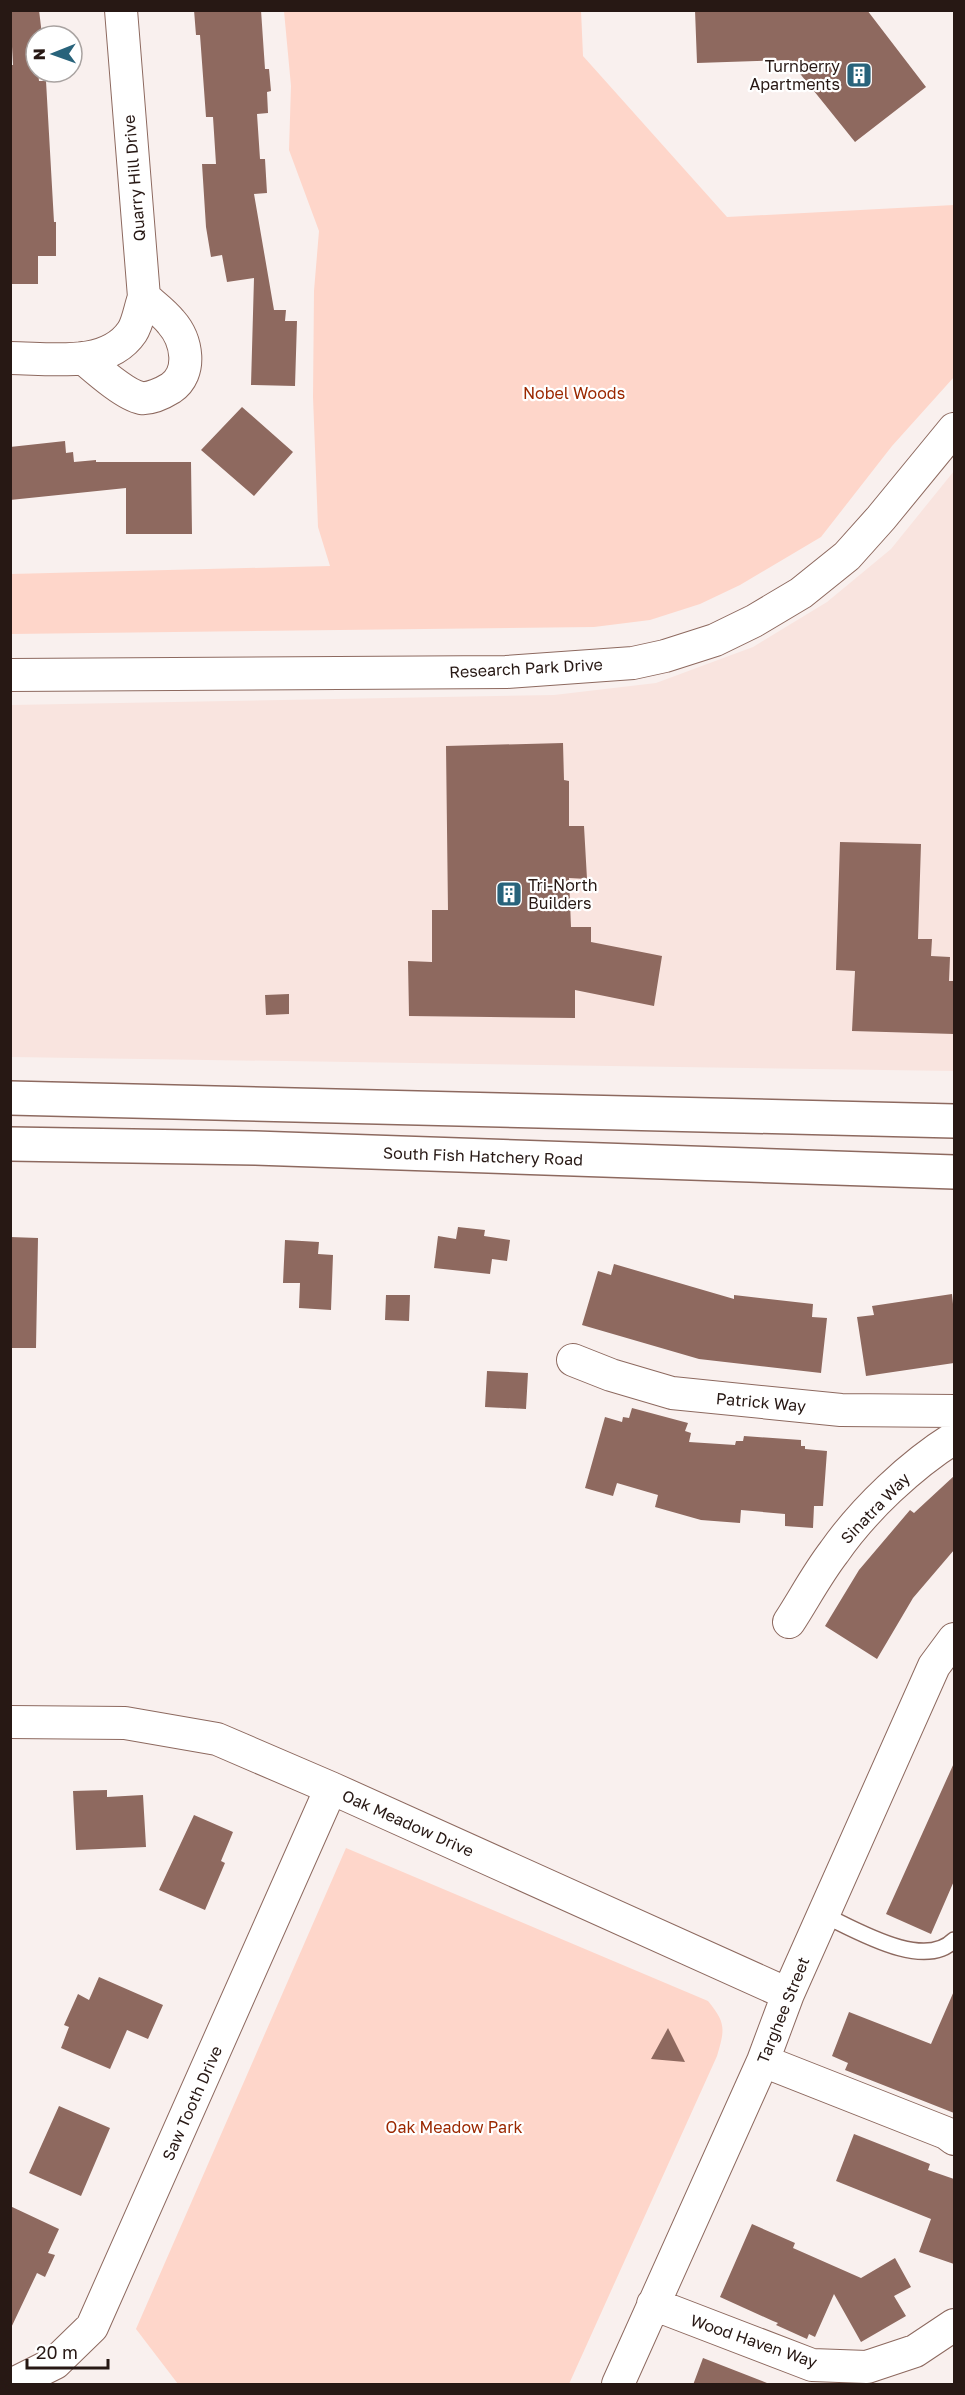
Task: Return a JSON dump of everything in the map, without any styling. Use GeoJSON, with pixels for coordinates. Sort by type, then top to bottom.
{"type":"FeatureCollection","features":[{"type":"Feature","properties":{"kind":"main road"},"geometry":{"type":"LineString","coordinates":[[10,1098],[954,1121]]}},
{"type":"Feature","properties":{"kind":"main road","name":"South Fish Hatchery Road"},"geometry":{"type":"LineString","coordinates":[[10,1144],[266,1149],[954,1172]]}},
{"type":"Feature","properties":{"kind":"street","name":"Quarry Hill Drive"},"geometry":{"type":"LineString","coordinates":[[83,358],[113,350],[125,341],[134,330],[144,297],[121,10]]}},
{"type":"Feature","properties":{"kind":"street"},"geometry":{"type":"LineString","coordinates":[[10,358],[83,358],[116,384],[141,398],[162,394],[178,383],[186,364],[183,342],[171,322],[144,297]]}},
{"type":"Feature","properties":{"kind":"street","name":"Research Park Drive"},"geometry":{"type":"LineString","coordinates":[[10,675],[506,672],[633,663],[665,656],[715,640],[754,621],[801,593],[847,556],[882,518],[954,429]]}},
{"type":"Feature","properties":{"kind":"street","name":"Patrick Way"},"geometry":{"type":"LineString","coordinates":[[573,1360],[611,1375],[672,1393],[841,1410],[954,1411]]}},
{"type":"Feature","properties":{"kind":"street","name":"Sinatra Way"},"geometry":{"type":"LineString","coordinates":[[789,1622],[834,1551],[871,1508],[931,1452],[954,1438]]}},
{"type":"Feature","properties":{"kind":"street","name":"Targhee Street"},"geometry":{"type":"LineString","coordinates":[[618,2385],[652,2304],[763,2061],[788,1994],[934,1666],[954,1639]]}},
{"type":"Feature","properties":{"kind":"street","name":"Oak Meadow Drive"},"geometry":{"type":"LineString","coordinates":[[10,1722],[125,1723],[217,1739],[788,1994]]}},
{"type":"Feature","properties":{"kind":"street","name":"Saw Tooth Drive"},"geometry":{"type":"LineString","coordinates":[[13,2385],[55,2363],[92,2327],[331,1788]]}},
{"type":"Feature","properties":{"kind":"street"},"geometry":{"type":"LineString","coordinates":[[763,2061],[946,2133],[954,2139]]}},
{"type":"Feature","properties":{"kind":"street","name":"Wood Haven Way"},"geometry":{"type":"LineString","coordinates":[[652,2304],[812,2365],[867,2367],[915,2351],[954,2325]]}},
{"type":"Feature","properties":{"kind":"lane"},"geometry":{"type":"LineString","coordinates":[[824,1914],[908,1951],[933,1952],[954,1940]]}},
{"type":"Feature","properties":{"kind":"shaded area"},"geometry":{"type":"Polygon","coordinates":[[[954,471],[954,1071],[11,1057],[11,705],[554,695],[656,683],[753,647],[827,602],[891,549],[954,471]]]}},
{"type":"Feature","properties":{"kind":"green space","name":"Nobel Woods"},"geometry":{"type":"Polygon","coordinates":[[[284,11],[581,11],[583,56],[727,217],[954,205],[954,377],[892,446],[821,537],[740,585],[700,604],[650,620],[594,627],[11,634],[11,574],[330,566],[318,527],[313,397],[314,291],[319,231],[289,150],[291,86],[284,11]]]}},
{"type":"Feature","properties":{"kind":"green space","name":"Oak Meadow Park"},"geometry":{"type":"Polygon","coordinates":[[[346,1848],[708,2001],[721,2021],[722,2039],[717,2056],[569,2384],[178,2384],[136,2329],[346,1848]]]}},
{"type":"Feature","properties":{"kind":"building"},"geometry":{"type":"Polygon","coordinates":[[[10,10],[39,10],[41,24],[24,24],[24,84],[46,84],[54,222],[56,222],[56,256],[38,256],[38,284],[10,284],[10,65],[13,65],[10,10]]]}},
{"type":"Feature","properties":{"kind":"building"},"geometry":{"type":"Polygon","coordinates":[[[194,10],[261,10],[265,69],[269,69],[271,91],[267,92],[268,113],[257,114],[260,159],[265,159],[267,193],[254,194],[274,310],[286,310],[285,321],[297,321],[295,386],[251,385],[254,278],[227,282],[222,255],[211,257],[206,227],[202,164],[216,164],[213,117],[206,117],[200,35],[196,35],[194,10]]]}},
{"type":"Feature","properties":{"kind":"building","name":"Turnberry Apartments"},"geometry":{"type":"Polygon","coordinates":[[[695,10],[867,10],[926,87],[855,142],[789,60],[697,63],[695,10]]]}},
{"type":"Feature","properties":{"kind":"building"},"geometry":{"type":"Polygon","coordinates":[[[242,407],[293,452],[254,496],[201,450],[242,407]]]}},
{"type":"Feature","properties":{"kind":"building"},"geometry":{"type":"Polygon","coordinates":[[[65,441],[66,453],[73,452],[74,462],[96,460],[96,462],[191,462],[192,534],[126,534],[126,488],[10,500],[10,447],[65,441]]]}},
{"type":"Feature","properties":{"kind":"building","name":"Tri-North Builders"},"geometry":{"type":"Polygon","coordinates":[[[563,743],[564,780],[569,781],[569,826],[584,826],[587,879],[569,878],[571,927],[591,927],[591,942],[662,956],[654,1006],[575,990],[575,1018],[409,1016],[408,961],[432,962],[432,910],[448,910],[446,746],[563,743]]]}},
{"type":"Feature","properties":{"kind":"building"},"geometry":{"type":"Polygon","coordinates":[[[840,842],[921,844],[918,939],[932,939],[931,956],[950,957],[949,981],[954,981],[954,1034],[852,1031],[855,971],[836,970],[840,842]]]}},
{"type":"Feature","properties":{"kind":"building"},"geometry":{"type":"Polygon","coordinates":[[[289,994],[289,1014],[266,1015],[265,995],[289,994]]]}},
{"type":"Feature","properties":{"kind":"building"},"geometry":{"type":"Polygon","coordinates":[[[458,1227],[485,1230],[484,1236],[510,1240],[507,1261],[492,1259],[490,1274],[434,1268],[438,1236],[456,1239],[458,1227]]]}},
{"type":"Feature","properties":{"kind":"building"},"geometry":{"type":"Polygon","coordinates":[[[10,1237],[38,1238],[36,1348],[10,1348],[10,1237]]]}},
{"type":"Feature","properties":{"kind":"building"},"geometry":{"type":"Polygon","coordinates":[[[285,1240],[319,1242],[318,1254],[333,1255],[331,1310],[299,1308],[300,1283],[283,1283],[285,1240]]]}},
{"type":"Feature","properties":{"kind":"building"},"geometry":{"type":"Polygon","coordinates":[[[614,1264],[734,1299],[734,1295],[813,1304],[812,1317],[827,1318],[821,1373],[699,1359],[582,1325],[598,1271],[611,1275],[614,1264]]]}},
{"type":"Feature","properties":{"kind":"building"},"geometry":{"type":"Polygon","coordinates":[[[952,1294],[954,1363],[866,1376],[857,1317],[874,1315],[872,1306],[952,1294]]]}},
{"type":"Feature","properties":{"kind":"building"},"geometry":{"type":"Polygon","coordinates":[[[386,1295],[410,1295],[409,1321],[385,1320],[386,1295]]]}},
{"type":"Feature","properties":{"kind":"building"},"geometry":{"type":"Polygon","coordinates":[[[487,1371],[528,1373],[526,1409],[485,1407],[487,1371]]]}},
{"type":"Feature","properties":{"kind":"building"},"geometry":{"type":"Polygon","coordinates":[[[632,1408],[688,1423],[685,1431],[691,1433],[689,1442],[735,1445],[736,1441],[743,1441],[744,1436],[801,1440],[801,1446],[805,1446],[805,1449],[827,1451],[823,1506],[814,1506],[813,1528],[785,1526],[785,1514],[741,1510],[740,1523],[701,1520],[655,1507],[658,1495],[617,1483],[613,1496],[585,1488],[605,1417],[622,1422],[623,1417],[629,1418],[632,1408]]]}},
{"type":"Feature","properties":{"kind":"building"},"geometry":{"type":"Polygon","coordinates":[[[954,1476],[954,1550],[913,1598],[877,1659],[825,1626],[859,1570],[910,1510],[914,1513],[954,1476]]]}},
{"type":"Feature","properties":{"kind":"building"},"geometry":{"type":"Polygon","coordinates":[[[954,1763],[954,1881],[931,1934],[886,1914],[954,1763]]]}},
{"type":"Feature","properties":{"kind":"building"},"geometry":{"type":"Polygon","coordinates":[[[107,1790],[107,1797],[143,1795],[146,1847],[76,1850],[73,1791],[107,1790]]]}},
{"type":"Feature","properties":{"kind":"building"},"geometry":{"type":"Polygon","coordinates":[[[194,1815],[233,1832],[221,1861],[225,1863],[205,1910],[159,1890],[194,1815]]]}},
{"type":"Feature","properties":{"kind":"building"},"geometry":{"type":"Polygon","coordinates":[[[99,1977],[163,2005],[148,2039],[127,2030],[110,2069],[61,2048],[69,2027],[64,2025],[78,1994],[89,2000],[99,1977]]]}},
{"type":"Feature","properties":{"kind":"building"},"geometry":{"type":"Polygon","coordinates":[[[954,1991],[954,2113],[845,2070],[848,2063],[832,2056],[849,2012],[931,2044],[954,1991]]]}},
{"type":"Feature","properties":{"kind":"building"},"geometry":{"type":"Polygon","coordinates":[[[668,2028],[685,2062],[651,2059],[668,2028]]]}},
{"type":"Feature","properties":{"kind":"building"},"geometry":{"type":"Polygon","coordinates":[[[59,2106],[110,2128],[81,2196],[29,2173],[59,2106]]]}},
{"type":"Feature","properties":{"kind":"building"},"geometry":{"type":"Polygon","coordinates":[[[854,2134],[930,2164],[928,2170],[954,2179],[954,2264],[919,2252],[931,2219],[836,2181],[854,2134]]]}},
{"type":"Feature","properties":{"kind":"building"},"geometry":{"type":"Polygon","coordinates":[[[10,2206],[59,2229],[48,2253],[55,2255],[45,2277],[37,2273],[10,2330],[10,2206]]]}},
{"type":"Feature","properties":{"kind":"building"},"geometry":{"type":"Polygon","coordinates":[[[752,2224],[795,2243],[793,2248],[861,2278],[895,2258],[911,2287],[894,2296],[906,2316],[861,2342],[834,2294],[815,2337],[809,2334],[807,2339],[776,2325],[778,2323],[720,2297],[752,2224]]]}},
{"type":"Feature","properties":{"kind":"building"},"geometry":{"type":"Polygon","coordinates":[[[703,2358],[767,2383],[767,2385],[693,2385],[703,2358]]]}},
{"type":"Feature","properties":{"kind":"place","name":"Turnberry Apartments"},"geometry":{"type":"Point","coordinates":[859,75]}},
{"type":"Feature","properties":{"kind":"place","name":"Tri-North Builders"},"geometry":{"type":"Point","coordinates":[509,894]}}]}
